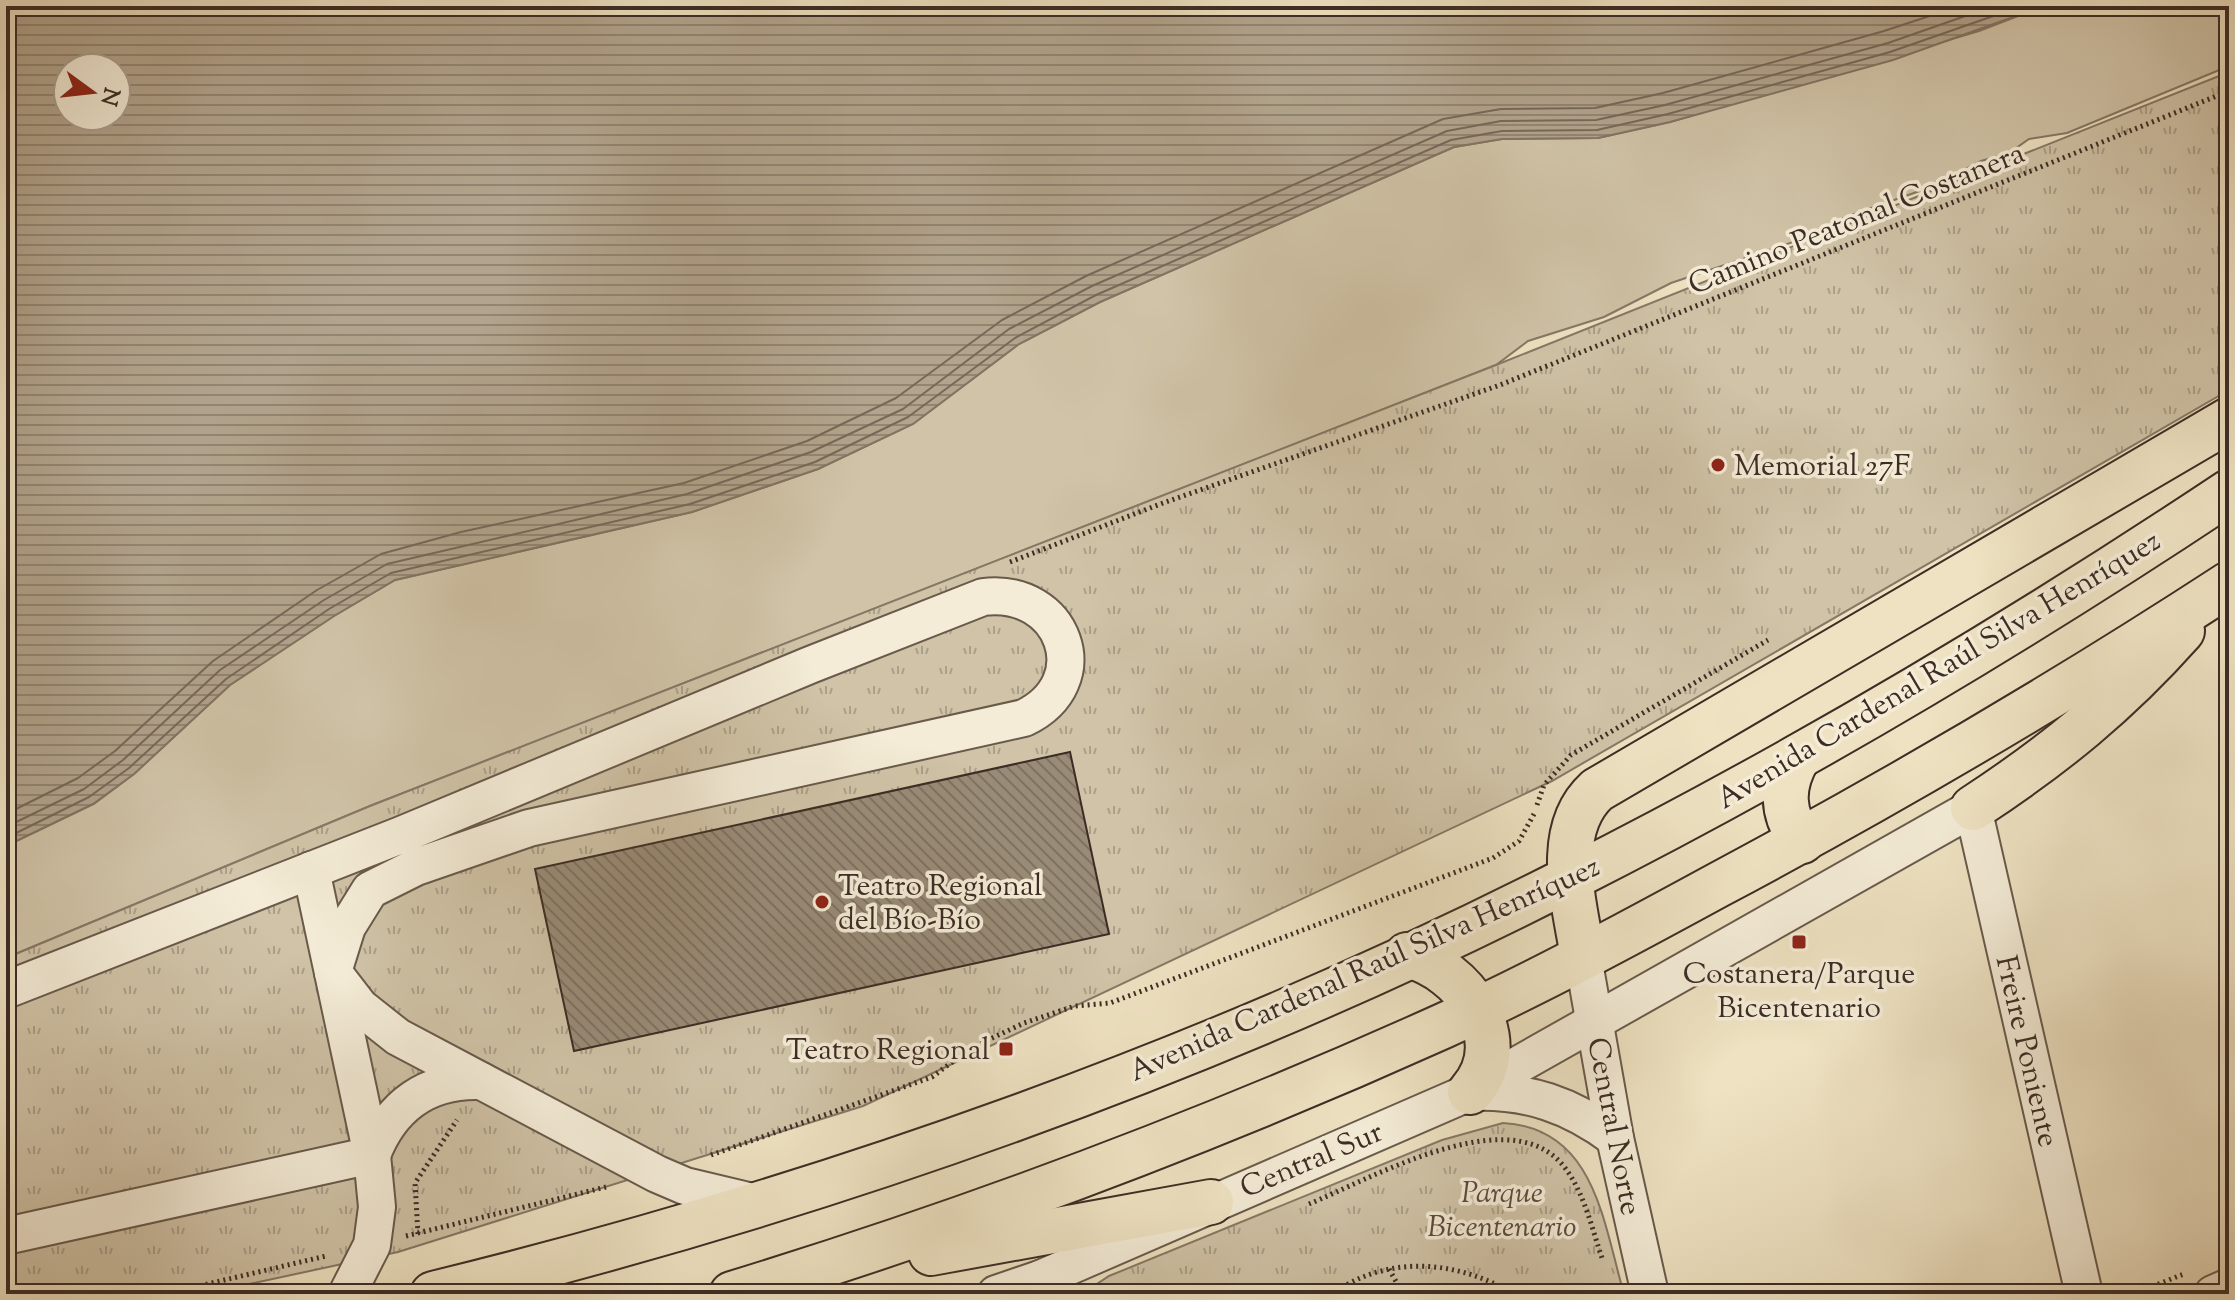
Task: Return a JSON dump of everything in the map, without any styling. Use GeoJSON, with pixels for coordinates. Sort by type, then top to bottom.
{"type":"FeatureCollection","features":[{"type":"Feature","properties":{"kind":"main road"},"geometry":{"type":"LineString","coordinates":[[1583,957],[1570,879],[1578,815],[1584,801],[1610,781],[2229,420]]}},
{"type":"Feature","properties":{"kind":"main road"},"geometry":{"type":"LineString","coordinates":[[2137,552],[2229,468]]}},
{"type":"Feature","properties":{"kind":"main road","name":"Avenida Cardenal Raúl Silva Henríquez"},"geometry":{"type":"LineString","coordinates":[[433,1294],[623,1245],[913,1154],[1120,1078],[1407,955],[1570,879],[1798,757],[2137,552],[2229,492]]}},
{"type":"Feature","properties":{"kind":"main road"},"geometry":{"type":"LineString","coordinates":[[1973,808],[2046,760],[2087,727],[2141,676],[2222,589]]}},
{"type":"Feature","properties":{"kind":"main road"},"geometry":{"type":"LineString","coordinates":[[732,1294],[957,1223],[1109,1167],[1476,1009],[1583,957],[1802,841],[1966,749],[2222,589]]}},
{"type":"Feature","properties":{"kind":"main road"},"geometry":{"type":"LineString","coordinates":[[1798,757],[1786,781],[1785,808],[1802,841]]}},
{"type":"Feature","properties":{"kind":"main road"},"geometry":{"type":"LineString","coordinates":[[1407,955],[1443,968],[1476,1009],[1490,1047],[1485,1072],[1470,1092]]}},
{"type":"Feature","properties":{"kind":"main road"},"geometry":{"type":"LineString","coordinates":[[809,1270],[976,1246],[1211,1202]]}},
{"type":"Feature","properties":{"kind":"street"},"geometry":{"type":"LineString","coordinates":[[6,990],[311,870],[983,597],[1004,594],[1021,598],[1047,615],[1059,632],[1065,652],[1061,683],[1042,709],[1024,718],[560,820],[416,867],[370,890],[347,927],[333,972]]}},
{"type":"Feature","properties":{"kind":"street","name":"Central Sur"},"geometry":{"type":"LineString","coordinates":[[996,1294],[1034,1287],[1211,1202],[1470,1092],[1973,808]]}},
{"type":"Feature","properties":{"kind":"street","name":"Freire Poniente"},"geometry":{"type":"LineString","coordinates":[[1973,808],[2082,1286]]}},
{"type":"Feature","properties":{"kind":"street"},"geometry":{"type":"LineString","coordinates":[[311,870],[372,1155],[377,1207],[372,1245],[347,1294]]}},
{"type":"Feature","properties":{"kind":"street","name":"Central Norte"},"geometry":{"type":"LineString","coordinates":[[1583,957],[1615,1138],[1650,1294]]}},
{"type":"Feature","properties":{"kind":"street"},"geometry":{"type":"LineString","coordinates":[[333,972],[376,1022],[481,1081],[657,1174],[685,1186],[761,1204]]}},
{"type":"Feature","properties":{"kind":"street"},"geometry":{"type":"LineString","coordinates":[[6,1236],[372,1155],[393,1116],[409,1101],[443,1084],[481,1081]]}},
{"type":"Feature","properties":{"kind":"street"},"geometry":{"type":"LineString","coordinates":[[1470,1092],[1518,1093],[1558,1103],[1615,1138]]}},
{"type":"Feature","properties":{"kind":"street"},"geometry":{"type":"LineString","coordinates":[[2202,1283],[2229,1287]]}},
{"type":"Feature","properties":{"kind":"path","name":"Camino Peatonal Costanera"},"geometry":{"type":"LineString","coordinates":[[1500,385],[2229,91]]}},
{"type":"Feature","properties":{"kind":"path"},"geometry":{"type":"LineString","coordinates":[[165,1294],[657,1174],[932,1077],[971,1048],[1024,1023],[1075,1006],[1110,1003],[1493,858],[1519,841],[1528,830],[1544,785],[1571,755],[1773,637]]}},
{"type":"Feature","properties":{"kind":"path"},"geometry":{"type":"LineString","coordinates":[[418,1234],[415,1183],[459,1117]]}},
{"type":"Feature","properties":{"kind":"path"},"geometry":{"type":"LineString","coordinates":[[1306,1206],[1448,1147],[1485,1138],[1526,1142],[1556,1158],[1565,1169],[1582,1201],[1605,1266]]}},
{"type":"Feature","properties":{"kind":"path"},"geometry":{"type":"LineString","coordinates":[[1332,1294],[1364,1276],[1414,1266],[1453,1269],[1490,1281],[1513,1294]]}},
{"type":"Feature","properties":{"kind":"path"},"geometry":{"type":"LineString","coordinates":[[1389,1269],[1403,1294]]}},
{"type":"Feature","properties":{"kind":"path"},"geometry":{"type":"LineString","coordinates":[[2082,1286],[2104,1271],[2116,1287],[2131,1290],[2202,1283]]}},
{"type":"Feature","properties":{"kind":"green space"},"geometry":{"type":"Polygon","coordinates":[[[2044,6],[2229,6],[2229,66],[2067,133],[2029,139],[2009,153],[1981,161],[1931,187],[1846,217],[1796,241],[1671,283],[1604,317],[1528,341],[1496,365],[370,806],[6,958],[6,846],[94,804],[134,774],[230,685],[395,580],[692,512],[818,469],[913,424],[1019,344],[1100,302],[1454,147],[1502,139],[1598,138],[1670,122],[1979,31],[2044,6]]]}},
{"type":"Feature","properties":{"kind":"green space"},"geometry":{"type":"Polygon","coordinates":[[[2229,72],[2229,390],[1552,781],[863,1106],[398,1252],[203,1294],[6,1294],[6,958],[370,806],[1496,365],[2229,72]]]}},
{"type":"Feature","properties":{"kind":"green space","name":"Parque Bicentenario"},"geometry":{"type":"Polygon","coordinates":[[[1503,1123],[1534,1129],[1558,1142],[1576,1160],[1601,1210],[1624,1294],[1082,1294],[1109,1276],[1442,1140],[1503,1123]]]}},
{"type":"Feature","properties":{"kind":"water"},"geometry":{"type":"Polygon","coordinates":[[[6,6],[2044,6],[1893,60],[1670,122],[1598,138],[1502,139],[1454,147],[1100,302],[1019,344],[913,424],[818,469],[692,512],[395,580],[230,685],[134,774],[93,804],[6,846],[6,6]]]}},
{"type":"Feature","properties":{"kind":"building","name":"Teatro Regional del Bío-Bío"},"geometry":{"type":"Polygon","coordinates":[[[1070,752],[1109,934],[574,1051],[535,869],[1070,752]]]}},
{"type":"Feature","properties":{"kind":"place","name":"Memorial 27F"},"geometry":{"type":"Point","coordinates":[1718,465]}},
{"type":"Feature","properties":{"kind":"place","name":"Teatro Regional del Bío-Bío"},"geometry":{"type":"Point","coordinates":[822,902]}},
{"type":"Feature","properties":{"kind":"place","name":"Costanera/Parque Bicentenario"},"geometry":{"type":"Point","coordinates":[1799,942]}},
{"type":"Feature","properties":{"kind":"place","name":"Teatro Regional"},"geometry":{"type":"Point","coordinates":[1006,1049]}}]}
